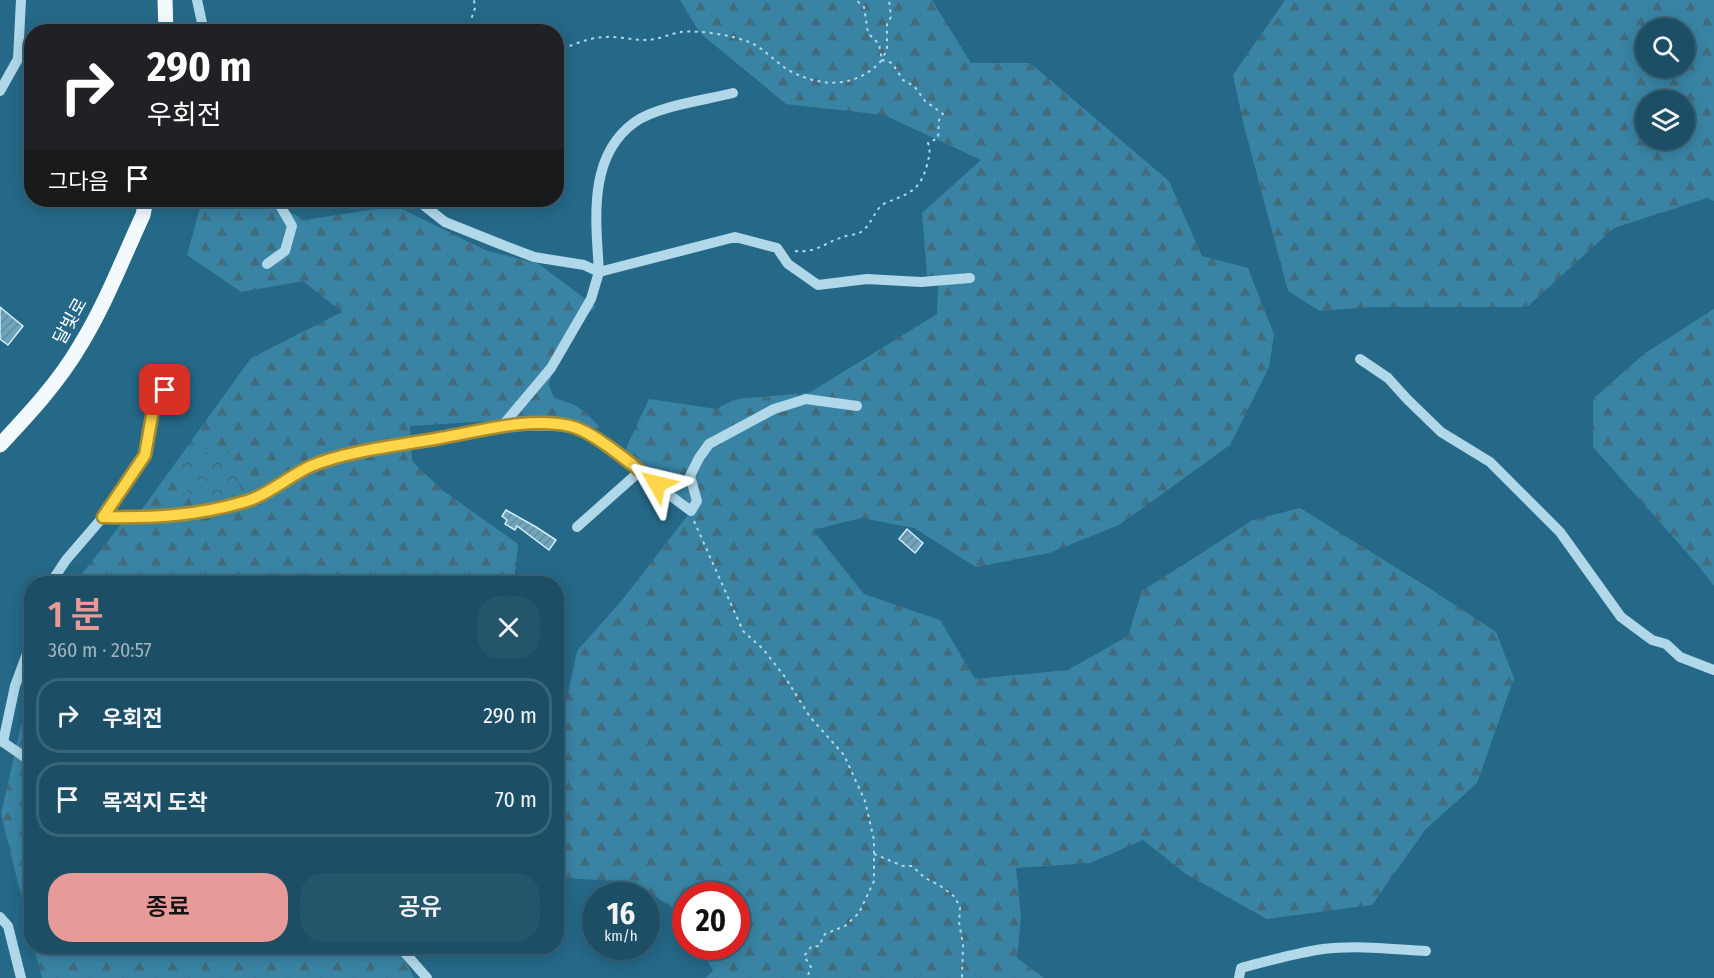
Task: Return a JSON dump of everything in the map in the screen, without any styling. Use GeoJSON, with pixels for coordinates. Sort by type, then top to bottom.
{"type":"FeatureCollection","features":[{"type":"Feature","properties":{"kind":"main road"},"geometry":{"type":"LineString","coordinates":[[165,0],[166,24]]}},
{"type":"Feature","properties":{"kind":"main road","name":"달빛로"},"geometry":{"type":"LineString","coordinates":[[0,445],[53,386],[80,346],[94,322],[145,207]]}},
{"type":"Feature","properties":{"kind":"street"},"geometry":{"type":"LineString","coordinates":[[0,91],[18,59],[21,0]]}},
{"type":"Feature","properties":{"kind":"street"},"geometry":{"type":"LineString","coordinates":[[197,0],[202,24]]}},
{"type":"Feature","properties":{"kind":"street"},"geometry":{"type":"LineString","coordinates":[[503,425],[551,368],[591,299],[599,272],[595,217],[598,184],[616,141],[635,122],[659,111],[733,93]]}},
{"type":"Feature","properties":{"kind":"street"},"geometry":{"type":"LineString","coordinates":[[143,215],[150,207]]}},
{"type":"Feature","properties":{"kind":"street"},"geometry":{"type":"LineString","coordinates":[[267,264],[285,250],[292,226],[281,207]]}},
{"type":"Feature","properties":{"kind":"street"},"geometry":{"type":"LineString","coordinates":[[426,207],[445,222],[534,257],[584,266],[599,272],[735,237],[777,248],[788,264],[818,285],[867,279],[921,282],[970,278]]}},
{"type":"Feature","properties":{"kind":"street"},"geometry":{"type":"LineString","coordinates":[[1360,359],[1388,378],[1441,432],[1490,462],[1560,532],[1621,617],[1652,640],[1666,644],[1680,657],[1714,670]]}},
{"type":"Feature","properties":{"kind":"street"},"geometry":{"type":"LineString","coordinates":[[55,576],[103,517],[145,455],[154,404],[177,375]]}},
{"type":"Feature","properties":{"kind":"street"},"geometry":{"type":"LineString","coordinates":[[103,517],[180,516],[213,510],[250,500],[312,465],[391,446],[461,435],[503,425],[571,426],[588,434],[691,511],[698,501],[690,476],[709,444],[774,409],[806,399],[857,406]]}},
{"type":"Feature","properties":{"kind":"street"},"geometry":{"type":"LineString","coordinates":[[577,527],[640,471]]}},
{"type":"Feature","properties":{"kind":"street"},"geometry":{"type":"LineString","coordinates":[[24,662],[15,686],[1,741],[24,757]]}},
{"type":"Feature","properties":{"kind":"street"},"geometry":{"type":"LineString","coordinates":[[0,917],[8,927],[21,978]]}},
{"type":"Feature","properties":{"kind":"street"},"geometry":{"type":"LineString","coordinates":[[1239,978],[1241,968],[1288,955],[1325,949],[1371,947],[1426,951]]}},
{"type":"Feature","properties":{"kind":"street"},"geometry":{"type":"LineString","coordinates":[[406,954],[427,978]]}},
{"type":"Feature","properties":{"kind":"path"},"geometry":{"type":"LineString","coordinates":[[469,24],[475,8],[474,0]]}},
{"type":"Feature","properties":{"kind":"path"},"geometry":{"type":"LineString","coordinates":[[856,0],[864,7],[868,33],[879,44],[882,60]]}},
{"type":"Feature","properties":{"kind":"path"},"geometry":{"type":"LineString","coordinates":[[564,49],[604,37],[647,40],[680,32],[703,33],[750,42],[791,71],[826,83],[860,79],[872,72],[882,60],[887,49],[887,24],[891,17],[889,0]]}},
{"type":"Feature","properties":{"kind":"path"},"geometry":{"type":"LineString","coordinates":[[777,248],[805,252],[860,233],[871,222],[881,205],[912,192],[925,174],[930,157],[928,143],[938,138],[939,120],[943,114],[925,101],[914,86],[903,80],[892,63],[882,60]]}},
{"type":"Feature","properties":{"kind":"path"},"geometry":{"type":"LineString","coordinates":[[691,511],[699,534],[743,631],[763,649],[785,676],[810,717],[844,755],[865,801],[874,840],[874,881],[860,913],[845,926],[825,934],[819,946],[811,947],[804,956],[811,967],[807,978]]}},
{"type":"Feature","properties":{"kind":"path"},"geometry":{"type":"LineString","coordinates":[[874,854],[903,866],[912,866],[925,878],[955,897],[960,908],[959,922],[963,945],[962,978]]}},
{"type":"Feature","properties":{"kind":"green space"},"geometry":{"type":"Polygon","coordinates":[[[680,0],[932,0],[971,63],[1030,63],[1169,181],[1202,256],[1248,268],[1274,335],[1269,367],[1230,445],[1119,525],[1049,553],[976,567],[914,528],[861,518],[813,530],[864,594],[940,620],[975,679],[1068,670],[1128,636],[1142,591],[1253,520],[1300,508],[1496,632],[1514,678],[1477,783],[1425,830],[1372,905],[1267,919],[1186,874],[1143,840],[1090,863],[1016,868],[1021,917],[1017,958],[1044,978],[706,978],[713,970],[707,960],[750,960],[750,882],[672,882],[672,907],[660,900],[660,882],[566,878],[564,864],[564,712],[577,651],[623,599],[691,511],[623,462],[627,446],[649,399],[716,409],[735,399],[809,393],[937,314],[938,285],[927,275],[922,213],[981,160],[884,115],[786,104],[700,33],[680,0]]]}},
{"type":"Feature","properties":{"kind":"green space"},"geometry":{"type":"Polygon","coordinates":[[[1285,0],[1714,0],[1714,201],[1707,198],[1614,228],[1527,307],[1371,307],[1320,311],[1288,291],[1244,126],[1233,75],[1285,0]]]}},
{"type":"Feature","properties":{"kind":"green space"},"geometry":{"type":"Polygon","coordinates":[[[200,207],[282,207],[304,220],[398,207],[485,250],[539,264],[596,307],[577,322],[557,357],[549,385],[554,398],[580,409],[601,429],[537,418],[410,426],[412,461],[442,490],[518,544],[515,576],[80,576],[126,518],[135,519],[251,358],[342,312],[303,281],[241,292],[187,255],[200,207]]]}},
{"type":"Feature","properties":{"kind":"green space"},"geometry":{"type":"Polygon","coordinates":[[[1714,309],[1714,586],[1593,447],[1593,399],[1645,353],[1714,309]]]}},
{"type":"Feature","properties":{"kind":"green space"},"geometry":{"type":"Polygon","coordinates":[[[227,445],[242,493],[193,509],[178,462],[227,445]]]}},
{"type":"Feature","properties":{"kind":"green space"},"geometry":{"type":"Polygon","coordinates":[[[24,713],[24,908],[1,814],[24,713]]]}},
{"type":"Feature","properties":{"kind":"green space"},"geometry":{"type":"Polygon","coordinates":[[[36,954],[402,954],[414,978],[42,978],[36,954]]]}},
{"type":"Feature","properties":{"kind":"building"},"geometry":{"type":"Polygon","coordinates":[[[0,307],[23,326],[8,345],[0,339],[0,307]]]}},
{"type":"Feature","properties":{"kind":"building"},"geometry":{"type":"Polygon","coordinates":[[[506,510],[556,540],[549,550],[517,526],[515,530],[505,524],[507,520],[502,516],[506,510]]]}},
{"type":"Feature","properties":{"kind":"building"},"geometry":{"type":"Polygon","coordinates":[[[907,529],[923,543],[915,553],[899,539],[907,529]]]}},
{"type":"Feature","properties":{"kind":"route"},"geometry":{"type":"LineString","coordinates":[[165,390],[154,404],[145,455],[103,517],[180,516],[213,510],[250,500],[312,465],[391,446],[461,435],[503,425],[571,426],[588,434],[657,484]]}}]}
